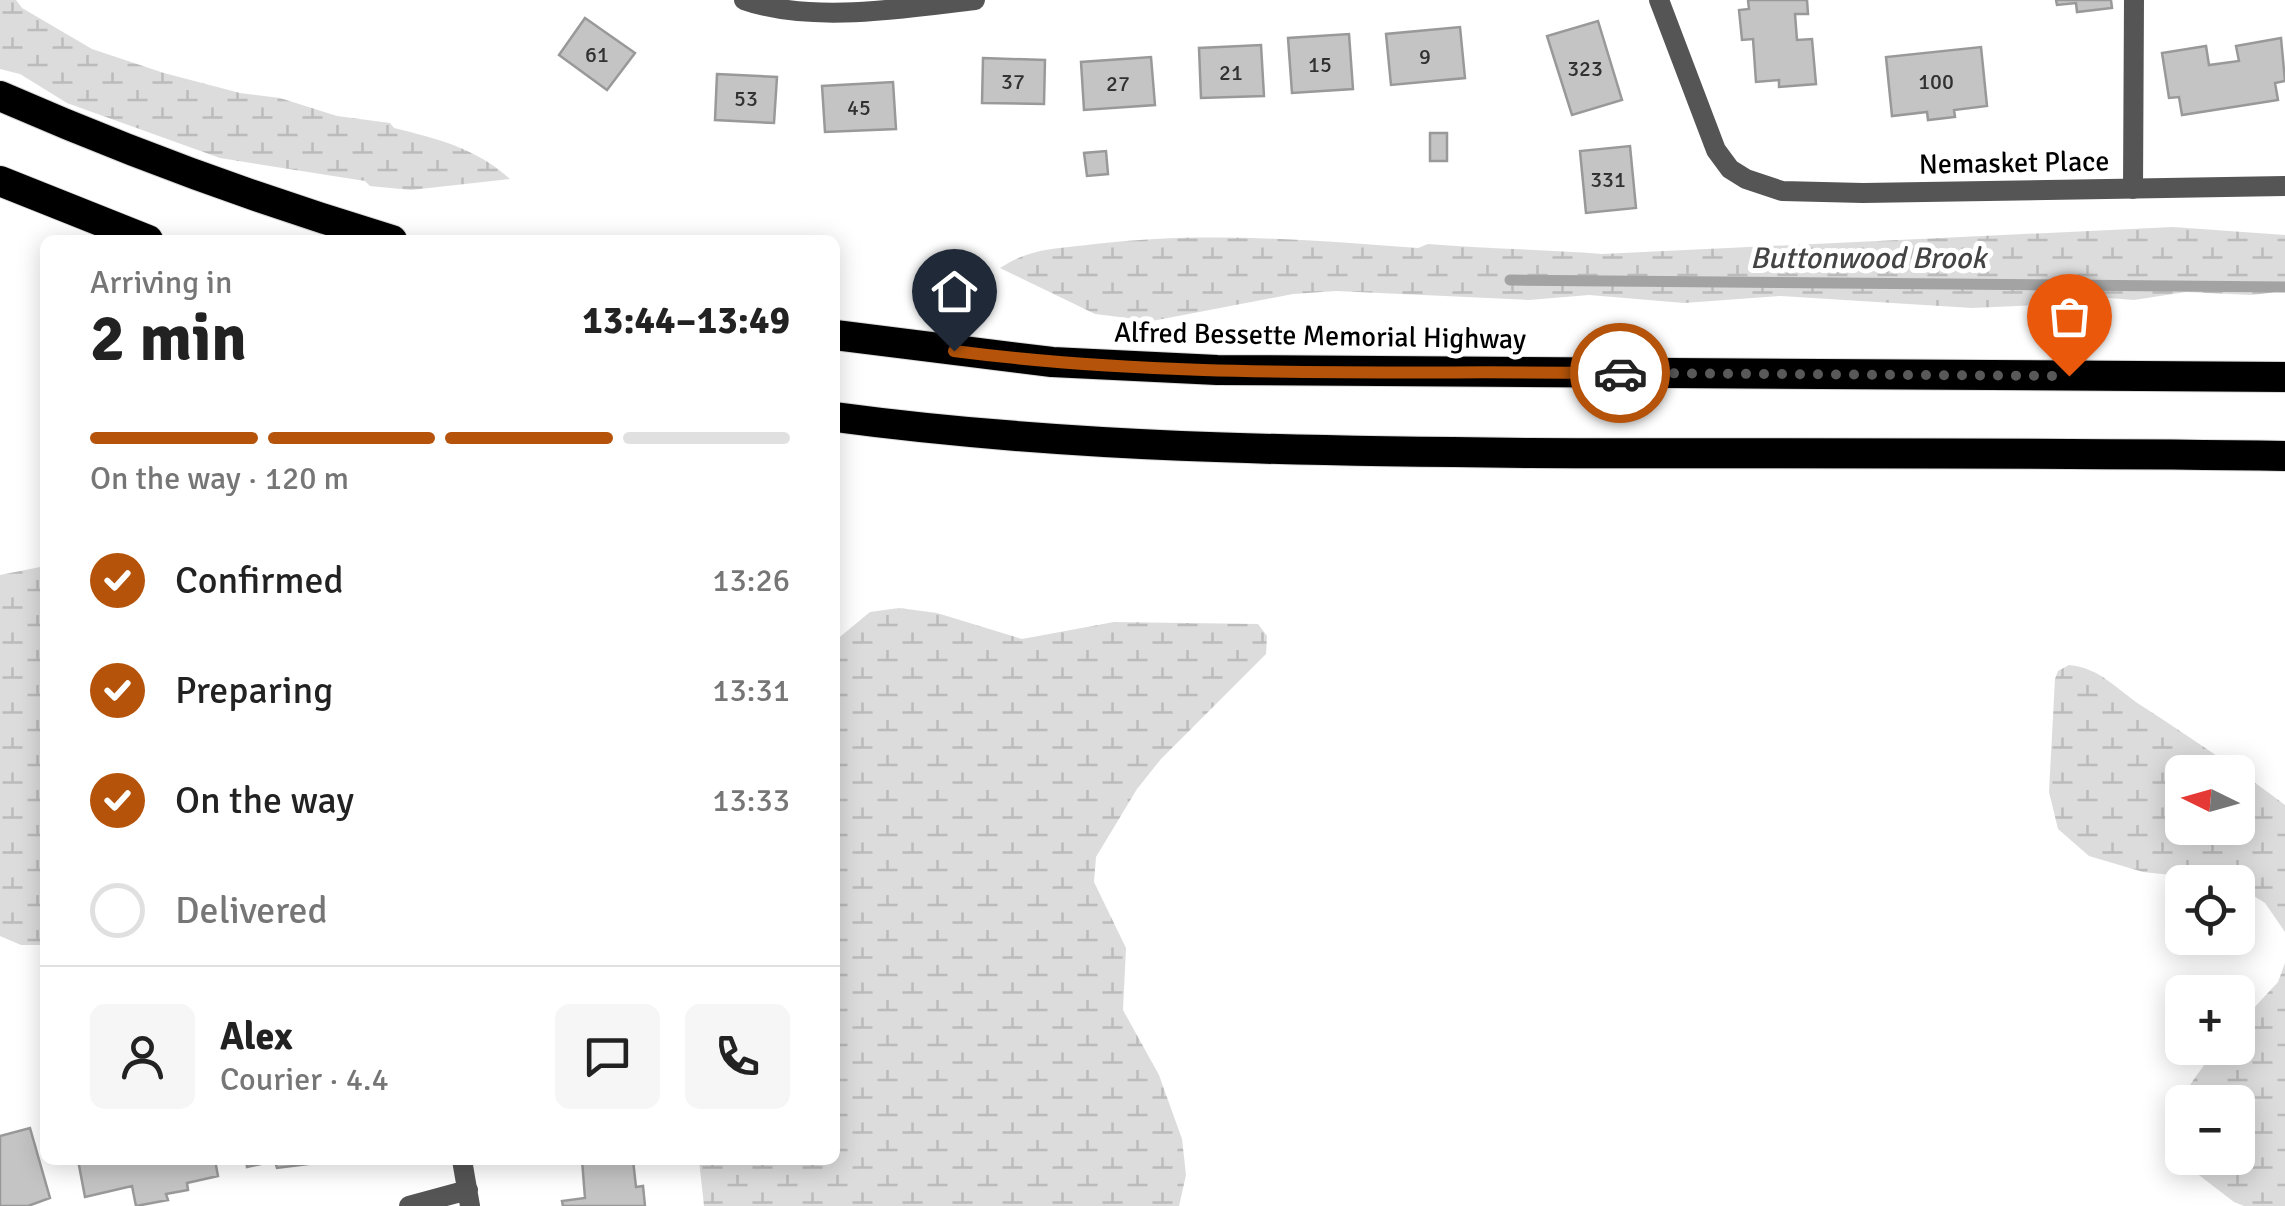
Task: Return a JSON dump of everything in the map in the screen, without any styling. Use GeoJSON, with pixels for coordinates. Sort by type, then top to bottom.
{"type":"FeatureCollection","features":[{"type":"Feature","properties":{"kind":"highway"},"geometry":{"type":"LineString","coordinates":[[0,96],[231,188],[377,235]]}},
{"type":"Feature","properties":{"kind":"highway"},"geometry":{"type":"LineString","coordinates":[[0,181],[135,235]]}},
{"type":"Feature","properties":{"kind":"highway","name":"Alfred Bessette Memorial Highway"},"geometry":{"type":"LineString","coordinates":[[840,335],[1052,362],[1218,370],[2285,377]]}},
{"type":"Feature","properties":{"kind":"highway"},"geometry":{"type":"LineString","coordinates":[[840,418],[1047,441],[1198,449],[2285,456]]}},
{"type":"Feature","properties":{"kind":"street"},"geometry":{"type":"LineString","coordinates":[[744,0],[774,8],[826,10],[894,9],[976,0]]}},
{"type":"Feature","properties":{"kind":"street","name":"Nemasket Place"},"geometry":{"type":"LineString","coordinates":[[1659,0],[1716,150],[1730,169],[1746,180],[1782,192],[2285,186]]}},
{"type":"Feature","properties":{"kind":"street"},"geometry":{"type":"LineString","coordinates":[[2133,189],[2134,0]]}},
{"type":"Feature","properties":{"kind":"street"},"geometry":{"type":"LineString","coordinates":[[409,1206],[469,1198],[463,1165]]}},
{"type":"Feature","properties":{"kind":"green space"},"geometry":{"type":"Polygon","coordinates":[[[0,0],[16,0],[22,8],[92,49],[240,93],[280,98],[337,116],[390,123],[394,128],[470,152],[510,179],[411,190],[220,158],[67,103],[20,74],[0,69],[0,0]]]}},
{"type":"Feature","properties":{"kind":"green space"},"geometry":{"type":"Polygon","coordinates":[[[2173,227],[2285,235],[2285,291],[2252,295],[2186,292],[2134,300],[2097,297],[2060,304],[1972,308],[1781,296],[1684,303],[1589,295],[1529,300],[1336,291],[1293,294],[1152,321],[1095,314],[1000,268],[1046,250],[1177,238],[1256,238],[1418,248],[1428,244],[1602,254],[2173,227]]]}},
{"type":"Feature","properties":{"kind":"green space"},"geometry":{"type":"Polygon","coordinates":[[[40,567],[40,945],[21,945],[0,936],[0,575],[40,567]]]}},
{"type":"Feature","properties":{"kind":"green space"},"geometry":{"type":"Polygon","coordinates":[[[899,608],[937,613],[1022,639],[1114,622],[1258,624],[1267,636],[1266,654],[1161,759],[1137,789],[1096,857],[1094,882],[1126,948],[1123,1010],[1159,1075],[1182,1139],[1186,1175],[1179,1206],[704,1206],[700,1165],[840,1165],[840,637],[870,612],[899,608]]]}},
{"type":"Feature","properties":{"kind":"green space"},"geometry":{"type":"Polygon","coordinates":[[[2069,665],[2100,675],[2214,755],[2165,755],[2165,845],[2255,845],[2255,783],[2285,805],[2285,932],[2265,903],[2255,897],[2255,865],[2165,865],[2165,874],[2143,872],[2089,856],[2058,829],[2049,792],[2058,671],[2069,665]]]}},
{"type":"Feature","properties":{"kind":"green space"},"geometry":{"type":"Polygon","coordinates":[[[2285,963],[2285,1206],[2244,1206],[2199,1175],[2255,1175],[2255,1085],[2190,1085],[2205,1065],[2255,1065],[2255,1007],[2278,982],[2285,963]]]}},
{"type":"Feature","properties":{"kind":"building"},"geometry":{"type":"Polygon","coordinates":[[[1748,0],[1807,0],[1808,14],[1795,14],[1797,40],[1812,39],[1816,84],[1779,87],[1779,80],[1756,82],[1753,39],[1742,40],[1739,10],[1749,9],[1748,0]]]}},
{"type":"Feature","properties":{"kind":"building"},"geometry":{"type":"Polygon","coordinates":[[[2056,0],[2111,0],[2112,8],[2077,12],[2076,3],[2057,5],[2056,0]]]}},
{"type":"Feature","properties":{"kind":"building"},"geometry":{"type":"Polygon","coordinates":[[[585,18],[635,53],[607,90],[559,55],[585,18]]]}},
{"type":"Feature","properties":{"kind":"building"},"geometry":{"type":"Polygon","coordinates":[[[1598,21],[1622,100],[1572,115],[1547,36],[1598,21]]]}},
{"type":"Feature","properties":{"kind":"building"},"geometry":{"type":"Polygon","coordinates":[[[1460,27],[1465,78],[1391,85],[1386,34],[1460,27]]]}},
{"type":"Feature","properties":{"kind":"building"},"geometry":{"type":"Polygon","coordinates":[[[1349,34],[1353,89],[1292,93],[1288,38],[1349,34]]]}},
{"type":"Feature","properties":{"kind":"building"},"geometry":{"type":"Polygon","coordinates":[[[2281,38],[2285,81],[2275,83],[2278,100],[2182,115],[2179,97],[2169,98],[2162,53],[2206,46],[2209,65],[2239,61],[2236,46],[2281,38]]]}},
{"type":"Feature","properties":{"kind":"building"},"geometry":{"type":"Polygon","coordinates":[[[1261,45],[1264,96],[1201,98],[1199,48],[1261,45]]]}},
{"type":"Feature","properties":{"kind":"building"},"geometry":{"type":"Polygon","coordinates":[[[1981,47],[1987,106],[1954,110],[1955,117],[1928,120],[1927,112],[1892,116],[1886,57],[1981,47]]]}},
{"type":"Feature","properties":{"kind":"building"},"geometry":{"type":"Polygon","coordinates":[[[1151,57],[1155,105],[1084,110],[1081,62],[1151,57]]]}},
{"type":"Feature","properties":{"kind":"building"},"geometry":{"type":"Polygon","coordinates":[[[983,58],[1045,60],[1044,104],[982,103],[983,58]]]}},
{"type":"Feature","properties":{"kind":"building"},"geometry":{"type":"Polygon","coordinates":[[[717,74],[777,77],[774,123],[715,120],[717,74]]]}},
{"type":"Feature","properties":{"kind":"building"},"geometry":{"type":"Polygon","coordinates":[[[893,82],[896,129],[825,132],[822,86],[893,82]]]}},
{"type":"Feature","properties":{"kind":"building"},"geometry":{"type":"Polygon","coordinates":[[[1430,133],[1447,133],[1447,161],[1430,161],[1430,133]]]}},
{"type":"Feature","properties":{"kind":"building"},"geometry":{"type":"Polygon","coordinates":[[[1630,146],[1636,208],[1586,213],[1580,151],[1630,146]]]}},
{"type":"Feature","properties":{"kind":"building"},"geometry":{"type":"Polygon","coordinates":[[[1106,151],[1108,174],[1087,176],[1084,153],[1106,151]]]}},
{"type":"Feature","properties":{"kind":"building"},"geometry":{"type":"Polygon","coordinates":[[[30,1128],[50,1198],[28,1206],[0,1206],[0,1136],[30,1128]]]}},
{"type":"Feature","properties":{"kind":"building"},"geometry":{"type":"Polygon","coordinates":[[[79,1165],[216,1165],[218,1176],[187,1183],[188,1190],[166,1194],[168,1200],[136,1206],[132,1186],[85,1197],[79,1165]]]}},
{"type":"Feature","properties":{"kind":"building"},"geometry":{"type":"Polygon","coordinates":[[[582,1165],[634,1165],[636,1187],[643,1186],[645,1206],[563,1206],[562,1201],[585,1198],[582,1165]]]}},
{"type":"Feature","properties":{"kind":"waterway","name":"Buttonwood Brook"},"geometry":{"type":"LineString","coordinates":[[1510,280],[2285,287]]}},
{"type":"Feature","properties":{"kind":"way so far"},"geometry":{"type":"LineString","coordinates":[[1620,373],[2069,376]]}},
{"type":"Feature","properties":{"kind":"route"},"geometry":{"type":"LineString","coordinates":[[954,351],[1052,362],[1218,370],[1620,373]]}}]}
